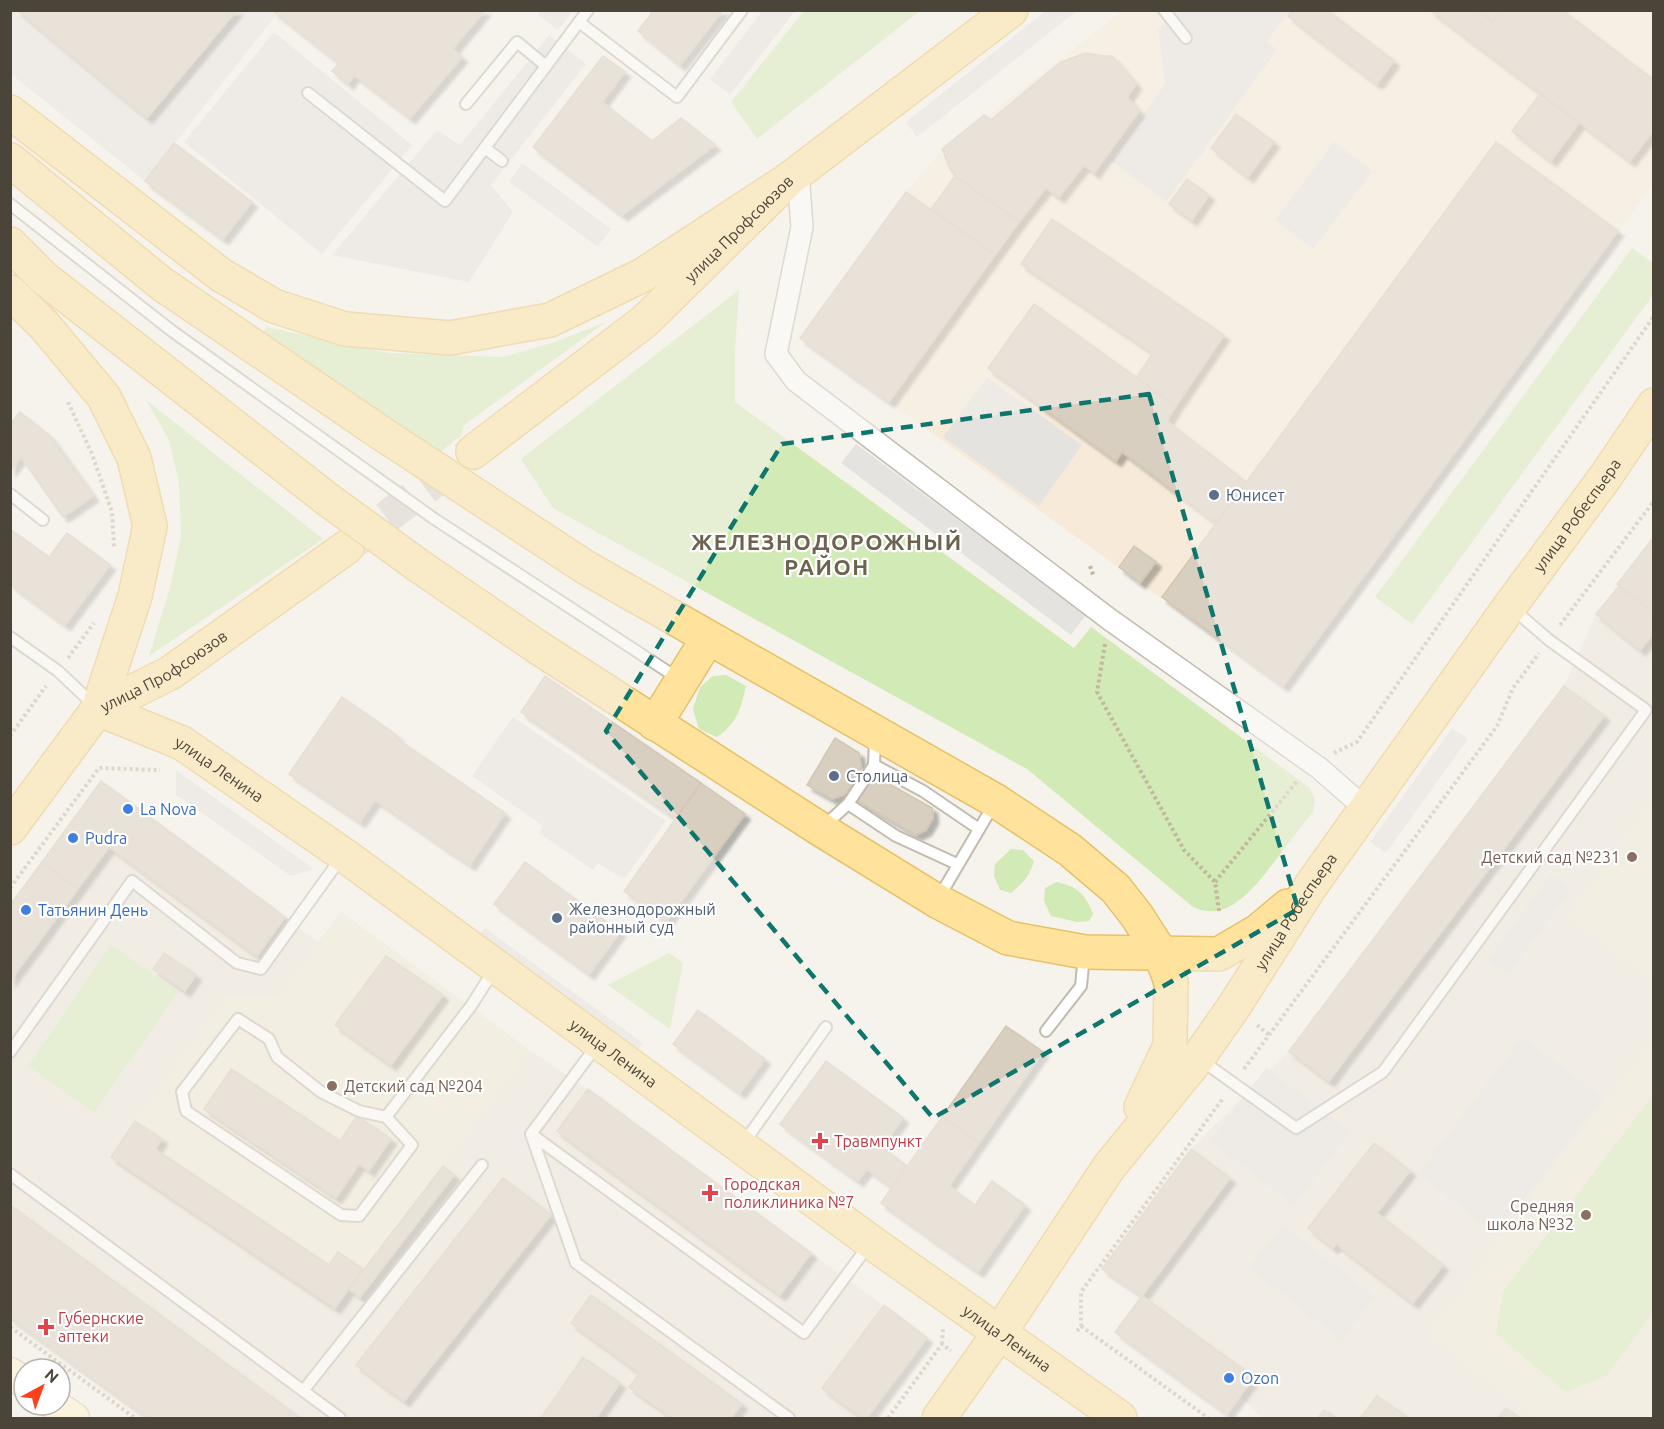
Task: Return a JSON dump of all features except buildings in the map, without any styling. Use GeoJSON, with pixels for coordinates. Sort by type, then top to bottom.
{"type":"FeatureCollection","features":[{"type":"Feature","properties":{"kind":"main road","name":"улица Профсоюзов"},"geometry":{"type":"LineString","coordinates":[[472,452],[645,321],[793,176],[1011,10]]}},
{"type":"Feature","properties":{"kind":"main road"},"geometry":{"type":"LineString","coordinates":[[10,112],[221,275],[274,306],[345,329],[450,338],[550,320],[643,275],[793,176]]}},
{"type":"Feature","properties":{"kind":"main road"},"geometry":{"type":"LineString","coordinates":[[10,160],[162,284],[313,388],[585,567],[996,801],[1070,850],[1116,889],[1160,952],[1171,982],[1170,1046],[1147,1097],[1109,1167]]}},
{"type":"Feature","properties":{"kind":"main road"},"geometry":{"type":"LineString","coordinates":[[10,244],[44,278],[327,499],[418,566],[655,724],[820,829],[937,901],[1008,938],[1085,952],[1218,954],[1258,931],[1310,887]]}},
{"type":"Feature","properties":{"kind":"main road"},"geometry":{"type":"LineString","coordinates":[[10,292],[44,326],[104,397],[134,458],[150,526],[135,596],[98,709]]}},
{"type":"Feature","properties":{"kind":"main road","name":"улица Робеспьера"},"geometry":{"type":"LineString","coordinates":[[939,1419],[1000,1332],[1109,1167],[1198,1058],[1235,1005],[1310,887],[1510,606],[1606,476],[1653,405]]}},
{"type":"Feature","properties":{"kind":"main road","name":"улица Профсоюзов"},"geometry":{"type":"LineString","coordinates":[[10,828],[98,709],[170,673],[347,547]]}},
{"type":"Feature","properties":{"kind":"main road"},"geometry":{"type":"LineString","coordinates":[[655,724],[708,638]]}},
{"type":"Feature","properties":{"kind":"main road","name":"улица Ленина"},"geometry":{"type":"LineString","coordinates":[[98,709],[182,743],[344,855],[871,1242],[1120,1419]]}},
{"type":"Feature","properties":{"kind":"street"},"geometry":{"type":"LineString","coordinates":[[793,176],[802,227],[776,354],[796,381],[1109,619],[1311,763],[1366,809]]}},
{"type":"Feature","properties":{"kind":"lane"},"geometry":{"type":"LineString","coordinates":[[308,93],[445,201],[588,10]]}},
{"type":"Feature","properties":{"kind":"lane"},"geometry":{"type":"LineString","coordinates":[[579,22],[677,97],[742,10]]}},
{"type":"Feature","properties":{"kind":"lane"},"geometry":{"type":"LineString","coordinates":[[1164,10],[1186,38]]}},
{"type":"Feature","properties":{"kind":"lane"},"geometry":{"type":"LineString","coordinates":[[466,104],[517,42],[546,66]]}},
{"type":"Feature","properties":{"kind":"lane"},"geometry":{"type":"LineString","coordinates":[[485,148],[502,161]]}},
{"type":"Feature","properties":{"kind":"lane"},"geometry":{"type":"LineString","coordinates":[[10,204],[172,332],[433,518],[682,681]]}},
{"type":"Feature","properties":{"kind":"lane"},"geometry":{"type":"LineString","coordinates":[[10,494],[43,519]]}},
{"type":"Feature","properties":{"kind":"lane"},"geometry":{"type":"LineString","coordinates":[[1510,606],[1549,640],[1646,710]]}},
{"type":"Feature","properties":{"kind":"lane"},"geometry":{"type":"LineString","coordinates":[[10,637],[58,671],[98,709]]}},
{"type":"Feature","properties":{"kind":"lane"},"geometry":{"type":"LineString","coordinates":[[1198,1058],[1296,1128],[1383,1072],[1653,701]]}},
{"type":"Feature","properties":{"kind":"lane"},"geometry":{"type":"LineString","coordinates":[[820,829],[848,804],[874,765],[875,732]]}},
{"type":"Feature","properties":{"kind":"lane"},"geometry":{"type":"LineString","coordinates":[[874,765],[923,791],[979,829]]}},
{"type":"Feature","properties":{"kind":"lane"},"geometry":{"type":"LineString","coordinates":[[937,901],[996,801]]}},
{"type":"Feature","properties":{"kind":"lane"},"geometry":{"type":"LineString","coordinates":[[848,804],[896,836],[957,864]]}},
{"type":"Feature","properties":{"kind":"lane"},"geometry":{"type":"LineString","coordinates":[[10,1052],[132,881],[237,963],[261,969],[344,855]]}},
{"type":"Feature","properties":{"kind":"lane"},"geometry":{"type":"LineString","coordinates":[[1046,1031],[1081,986],[1085,952]]}},
{"type":"Feature","properties":{"kind":"lane"},"geometry":{"type":"LineString","coordinates":[[386,1117],[471,1006],[496,967]]}},
{"type":"Feature","properties":{"kind":"lane"},"geometry":{"type":"LineString","coordinates":[[238,1018],[269,1039],[278,1057],[321,1092],[359,1111],[386,1117],[412,1145],[359,1216],[341,1215],[186,1111],[182,1092],[238,1018]]}},
{"type":"Feature","properties":{"kind":"lane"},"geometry":{"type":"LineString","coordinates":[[741,1147],[826,1027]]}},
{"type":"Feature","properties":{"kind":"lane"},"geometry":{"type":"LineString","coordinates":[[531,1134],[599,1042]]}},
{"type":"Feature","properties":{"kind":"lane"},"geometry":{"type":"LineString","coordinates":[[531,1134],[804,1333],[871,1242]]}},
{"type":"Feature","properties":{"kind":"lane"},"geometry":{"type":"LineString","coordinates":[[531,1134],[576,1263],[789,1419]]}},
{"type":"Feature","properties":{"kind":"lane"},"geometry":{"type":"LineString","coordinates":[[303,1391],[482,1165]]}},
{"type":"Feature","properties":{"kind":"lane"},"geometry":{"type":"LineString","coordinates":[[10,1174],[340,1419]]}},
{"type":"Feature","properties":{"kind":"path"},"geometry":{"type":"LineString","coordinates":[[1215,882],[1311,763],[1357,742],[1653,316]]}},
{"type":"Feature","properties":{"kind":"path"},"geometry":{"type":"LineString","coordinates":[[66,398],[92,454],[112,512],[114,556]]}},
{"type":"Feature","properties":{"kind":"path"},"geometry":{"type":"LineString","coordinates":[[1077,1331],[1081,1326],[1081,1293],[1497,726],[1513,688],[1653,501]]}},
{"type":"Feature","properties":{"kind":"path"},"geometry":{"type":"LineString","coordinates":[[1090,566],[1109,619],[1097,692],[1184,850],[1215,882],[1219,911]]}},
{"type":"Feature","properties":{"kind":"path"},"geometry":{"type":"LineString","coordinates":[[58,671],[98,618]]}},
{"type":"Feature","properties":{"kind":"path"},"geometry":{"type":"LineString","coordinates":[[10,736],[36,699]]}},
{"type":"Feature","properties":{"kind":"path"},"geometry":{"type":"LineString","coordinates":[[10,888],[99,768],[160,770]]}},
{"type":"Feature","properties":{"kind":"path"},"geometry":{"type":"LineString","coordinates":[[1081,1326],[1208,1419]]}},
{"type":"Feature","properties":{"kind":"path"},"geometry":{"type":"LineString","coordinates":[[10,1327],[135,1419]]}},
{"type":"Feature","properties":{"kind":"path"},"geometry":{"type":"LineString","coordinates":[[888,1419],[942,1344],[954,1353]]}},
{"type":"Feature","properties":{"kind":"highlighted area"},"geometry":{"type":"Polygon","coordinates":[[[1149,394],[1298,909],[933,1118],[606,731],[782,444],[1149,394]]]}},
{"type":"Feature","properties":{"kind":"shaded area"},"geometry":{"type":"Polygon","coordinates":[[[763,10],[795,11],[730,95],[710,79],[763,10]]]}},
{"type":"Feature","properties":{"kind":"shaded area"},"geometry":{"type":"Polygon","coordinates":[[[1047,10],[1077,11],[917,137],[906,122],[1047,10]]]}},
{"type":"Feature","properties":{"kind":"shaded area"},"geometry":{"type":"Polygon","coordinates":[[[10,11],[485,11],[454,49],[462,57],[410,118],[277,14],[145,181],[11,74],[10,11]]]}},
{"type":"Feature","properties":{"kind":"shaded area"},"geometry":{"type":"Polygon","coordinates":[[[541,11],[573,11],[558,30],[538,15],[541,11]]]}},
{"type":"Feature","properties":{"kind":"shaded area"},"geometry":{"type":"Polygon","coordinates":[[[1122,11],[1653,11],[1653,185],[1283,686],[800,338],[906,192],[939,154],[1122,11]]]}},
{"type":"Feature","properties":{"kind":"shaded area"},"geometry":{"type":"Polygon","coordinates":[[[1182,11],[1290,11],[1267,41],[1277,50],[1166,202],[1110,160],[1165,84],[1158,28],[1182,11]]]}},
{"type":"Feature","properties":{"kind":"shaded area"},"geometry":{"type":"Polygon","coordinates":[[[274,32],[412,145],[322,254],[184,142],[274,32]]]}},
{"type":"Feature","properties":{"kind":"shaded area"},"geometry":{"type":"Polygon","coordinates":[[[549,35],[586,64],[491,185],[513,212],[469,282],[332,255],[437,130],[460,145],[549,35]]]}},
{"type":"Feature","properties":{"kind":"shaded area"},"geometry":{"type":"Polygon","coordinates":[[[1334,142],[1373,171],[1313,249],[1275,220],[1334,142]]]}},
{"type":"Feature","properties":{"kind":"shaded area"},"geometry":{"type":"Polygon","coordinates":[[[522,163],[611,229],[598,247],[509,182],[522,163]]]}},
{"type":"Feature","properties":{"kind":"shaded area"},"geometry":{"type":"Polygon","coordinates":[[[987,377],[1082,445],[1039,506],[943,437],[987,377]]]}},
{"type":"Feature","properties":{"kind":"shaded area"},"geometry":{"type":"Polygon","coordinates":[[[856,444],[1086,615],[1071,635],[841,463],[856,444]]]}},
{"type":"Feature","properties":{"kind":"shaded area"},"geometry":{"type":"Polygon","coordinates":[[[1653,537],[1653,1418],[1262,1418],[1240,1397],[1227,1414],[1115,1332],[1141,1296],[1102,1269],[1191,1149],[1289,1051],[1564,686],[1596,614],[1619,586],[1617,584],[1653,537]]]}},
{"type":"Feature","properties":{"kind":"shaded area"},"geometry":{"type":"Polygon","coordinates":[[[513,717],[666,821],[624,879],[598,863],[593,870],[539,833],[543,826],[472,776],[513,717]]]}},
{"type":"Feature","properties":{"kind":"shaded area"},"geometry":{"type":"Polygon","coordinates":[[[1452,728],[1468,739],[1386,853],[1370,842],[1452,728]]]}},
{"type":"Feature","properties":{"kind":"shaded area"},"geometry":{"type":"Polygon","coordinates":[[[176,770],[314,869],[291,876],[176,795],[176,770]]]}},
{"type":"Feature","properties":{"kind":"shaded area"},"geometry":{"type":"Polygon","coordinates":[[[101,781],[318,942],[341,912],[531,1051],[588,1089],[927,1338],[870,1418],[218,1418],[11,1266],[11,905],[101,781]]]}},
{"type":"Feature","properties":{"kind":"shaded area","name":"Детский сад №231"},"geometry":{"type":"Polygon","coordinates":[[[1653,796],[1653,982],[1566,918],[1653,796]]]}},
{"type":"Feature","properties":{"kind":"shaded area"},"geometry":{"type":"Polygon","coordinates":[[[1551,875],[1571,890],[1508,974],[1488,959],[1551,875]]]}},
{"type":"Feature","properties":{"kind":"shaded area","name":"Детский сад №204"},"geometry":{"type":"Polygon","coordinates":[[[341,912],[531,1051],[363,1269],[338,1252],[329,1265],[155,1149],[161,1139],[135,1121],[225,997],[278,997],[341,912]]]}},
{"type":"Feature","properties":{"kind":"shaded area"},"geometry":{"type":"Polygon","coordinates":[[[485,928],[643,1043],[636,1052],[478,937],[485,928]]]}},
{"type":"Feature","properties":{"kind":"shaded area"},"geometry":{"type":"Polygon","coordinates":[[[1523,1037],[1602,1098],[1497,1234],[1418,1174],[1523,1037]]]}},
{"type":"Feature","properties":{"kind":"shaded area","name":"Средняя школа №32"},"geometry":{"type":"Polygon","coordinates":[[[1653,1038],[1653,1418],[1535,1418],[1427,1335],[1653,1038]]]}},
{"type":"Feature","properties":{"kind":"shaded area"},"geometry":{"type":"Polygon","coordinates":[[[1266,1068],[1350,1132],[1294,1205],[1210,1141],[1266,1068]]]}},
{"type":"Feature","properties":{"kind":"shaded area"},"geometry":{"type":"Polygon","coordinates":[[[1283,1225],[1375,1297],[1341,1340],[1249,1267],[1283,1225]]]}},
{"type":"Feature","properties":{"kind":"green space"},"geometry":{"type":"Polygon","coordinates":[[[804,11],[920,11],[757,139],[731,102],[804,11]]]}},
{"type":"Feature","properties":{"kind":"green space"},"geometry":{"type":"Polygon","coordinates":[[[1632,248],[1653,263],[1653,295],[1412,624],[1375,597],[1632,248]]]}},
{"type":"Feature","properties":{"kind":"green space"},"geometry":{"type":"Polygon","coordinates":[[[739,290],[735,351],[735,402],[1074,648],[1091,627],[1310,788],[1315,799],[1313,812],[1252,889],[1242,898],[1231,906],[1219,910],[1206,911],[1193,907],[1027,769],[553,508],[521,459],[739,290]]]}},
{"type":"Feature","properties":{"kind":"green space"},"geometry":{"type":"Polygon","coordinates":[[[606,322],[464,425],[461,436],[439,453],[261,337],[266,327],[388,353],[503,357],[555,342],[606,322]]]}},
{"type":"Feature","properties":{"kind":"green space"},"geometry":{"type":"Polygon","coordinates":[[[146,400],[323,539],[149,656],[169,591],[181,537],[179,483],[169,440],[146,400]]]}},
{"type":"Feature","properties":{"kind":"green space"},"geometry":{"type":"Polygon","coordinates":[[[726,675],[746,686],[734,721],[717,737],[699,729],[693,709],[700,687],[713,676],[726,675]]]}},
{"type":"Feature","properties":{"kind":"green space"},"geometry":{"type":"Polygon","coordinates":[[[1011,849],[1023,850],[1034,861],[1025,879],[1011,893],[1000,890],[994,876],[995,864],[1011,849]]]}},
{"type":"Feature","properties":{"kind":"green space"},"geometry":{"type":"Polygon","coordinates":[[[1057,882],[1076,889],[1084,896],[1093,914],[1089,921],[1077,922],[1051,916],[1044,901],[1045,888],[1057,882]]]}},
{"type":"Feature","properties":{"kind":"green space"},"geometry":{"type":"Polygon","coordinates":[[[111,945],[178,992],[94,1112],[28,1066],[111,945]]]}},
{"type":"Feature","properties":{"kind":"green space"},"geometry":{"type":"Polygon","coordinates":[[[669,953],[683,963],[670,1029],[608,985],[669,953]]]}},
{"type":"Feature","properties":{"kind":"green space"},"geometry":{"type":"Polygon","coordinates":[[[1653,1098],[1653,1312],[1607,1375],[1566,1392],[1496,1334],[1503,1292],[1653,1098]]]}},
{"type":"Feature","properties":{"kind":"tunnel"},"geometry":{"type":"LineString","coordinates":[[347,547],[473,452]]}},
{"type":"Feature","properties":{"kind":"place","name":"Юнисет"},"geometry":{"type":"Point","coordinates":[1214,495]}},
{"type":"Feature","properties":{"kind":"place","name":"Столица"},"geometry":{"type":"Point","coordinates":[834,776]}},
{"type":"Feature","properties":{"kind":"place","name":"La Nova"},"geometry":{"type":"Point","coordinates":[128,809]}},
{"type":"Feature","properties":{"kind":"place","name":"Pudra"},"geometry":{"type":"Point","coordinates":[73,838]}},
{"type":"Feature","properties":{"kind":"place","name":"Детский сад №231"},"geometry":{"type":"Point","coordinates":[1632,857]}},
{"type":"Feature","properties":{"kind":"place","name":"Татьянин День"},"geometry":{"type":"Point","coordinates":[26,910]}},
{"type":"Feature","properties":{"kind":"place","name":"Железнодорожный районный суд"},"geometry":{"type":"Point","coordinates":[557,918]}},
{"type":"Feature","properties":{"kind":"place","name":"Детский сад №204"},"geometry":{"type":"Point","coordinates":[332,1086]}},
{"type":"Feature","properties":{"kind":"place","name":"Травмпункт"},"geometry":{"type":"Point","coordinates":[820,1141]}},
{"type":"Feature","properties":{"kind":"place","name":"Городская поликлиника №7"},"geometry":{"type":"Point","coordinates":[710,1193]}},
{"type":"Feature","properties":{"kind":"place","name":"Средняя школа №32"},"geometry":{"type":"Point","coordinates":[1586,1215]}},
{"type":"Feature","properties":{"kind":"place","name":"Губернские аптеки"},"geometry":{"type":"Point","coordinates":[46,1327]}},
{"type":"Feature","properties":{"kind":"place","name":"Ozon"},"geometry":{"type":"Point","coordinates":[1229,1378]}},
{"type":"Feature","properties":{"kind":"district","name":"ЖЕЛЕЗНОДОРОЖНЫЙ РАЙОН"},"geometry":{"type":"Point","coordinates":[827,554]}}]}
